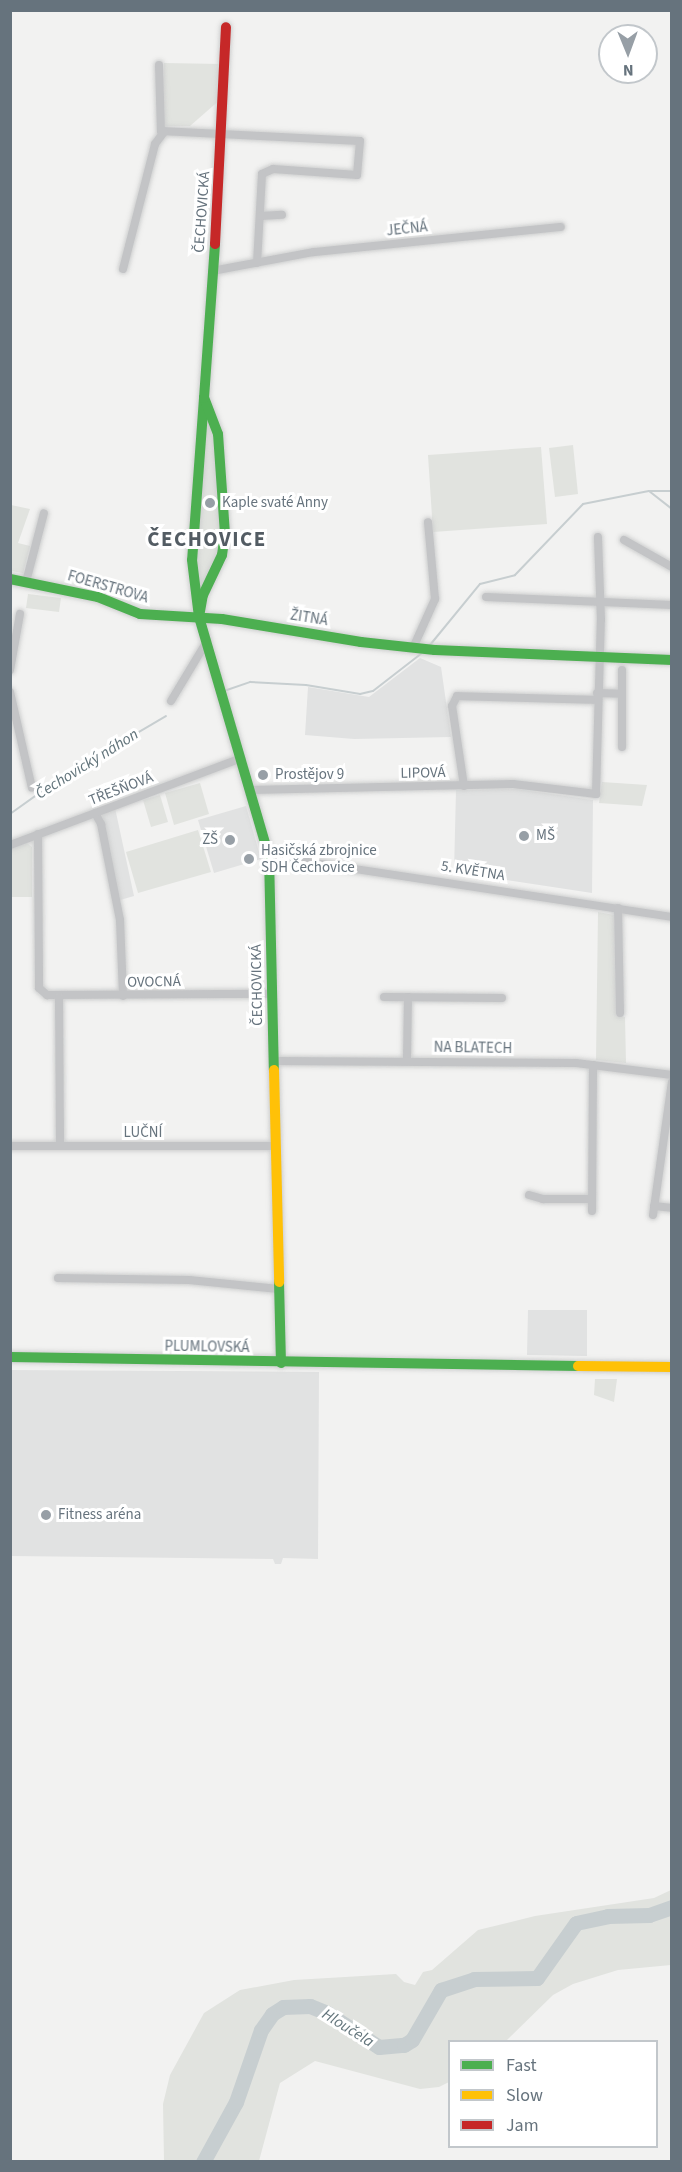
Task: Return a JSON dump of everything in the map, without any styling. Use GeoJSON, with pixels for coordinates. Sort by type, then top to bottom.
{"type":"FeatureCollection","features":[{"type":"Feature","properties":{"kind":"street","name":"ČECHOVICKÁ"},"geometry":{"type":"LineString","coordinates":[[226,27],[223,135],[192,560],[199,617],[269,856],[280,1363]]}},
{"type":"Feature","properties":{"kind":"street"},"geometry":{"type":"LineString","coordinates":[[123,269],[155,144],[163,131],[159,64]]}},
{"type":"Feature","properties":{"kind":"street"},"geometry":{"type":"LineString","coordinates":[[163,131],[360,141],[357,175],[277,169],[262,174],[257,263]]}},
{"type":"Feature","properties":{"kind":"street"},"geometry":{"type":"LineString","coordinates":[[260,216],[282,215]]}},
{"type":"Feature","properties":{"kind":"street","name":"JEČNÁ"},"geometry":{"type":"LineString","coordinates":[[212,271],[314,252],[561,227]]}},
{"type":"Feature","properties":{"kind":"street","name":"ČECHOVICKÁ"},"geometry":{"type":"LineString","coordinates":[[199,617],[202,595],[222,555],[225,534],[218,434],[204,398]]}},
{"type":"Feature","properties":{"kind":"street"},"geometry":{"type":"LineString","coordinates":[[26,582],[44,513]]}},
{"type":"Feature","properties":{"kind":"street"},"geometry":{"type":"LineString","coordinates":[[416,649],[435,599],[428,522]]}},
{"type":"Feature","properties":{"kind":"street"},"geometry":{"type":"LineString","coordinates":[[597,697],[600,601],[598,537]]}},
{"type":"Feature","properties":{"kind":"street"},"geometry":{"type":"LineString","coordinates":[[624,540],[672,567]]}},
{"type":"Feature","properties":{"kind":"street","name":"FOERSTROVA"},"geometry":{"type":"LineString","coordinates":[[10,579],[98,597],[140,614],[199,617]]}},
{"type":"Feature","properties":{"kind":"street"},"geometry":{"type":"LineString","coordinates":[[486,597],[672,604]]}},
{"type":"Feature","properties":{"kind":"street"},"geometry":{"type":"LineString","coordinates":[[10,670],[13,641],[20,614]]}},
{"type":"Feature","properties":{"kind":"street","name":"ŽITNÁ"},"geometry":{"type":"LineString","coordinates":[[199,617],[416,649],[672,660]]}},
{"type":"Feature","properties":{"kind":"street"},"geometry":{"type":"LineString","coordinates":[[171,701],[207,641]]}},
{"type":"Feature","properties":{"kind":"street"},"geometry":{"type":"LineString","coordinates":[[622,670],[622,747]]}},
{"type":"Feature","properties":{"kind":"street"},"geometry":{"type":"LineString","coordinates":[[10,692],[32,788]]}},
{"type":"Feature","properties":{"kind":"street"},"geometry":{"type":"LineString","coordinates":[[464,786],[452,706],[457,696],[597,697],[622,694]]}},
{"type":"Feature","properties":{"kind":"street","name":"LIPOVÁ"},"geometry":{"type":"LineString","coordinates":[[251,790],[513,784],[596,794],[597,697]]}},
{"type":"Feature","properties":{"kind":"street","name":"TŘEŠŇOVÁ"},"geometry":{"type":"LineString","coordinates":[[10,844],[241,758]]}},
{"type":"Feature","properties":{"kind":"street"},"geometry":{"type":"LineString","coordinates":[[95,813],[101,824],[120,920],[123,996]]}},
{"type":"Feature","properties":{"kind":"street","name":"OVOCNÁ"},"geometry":{"type":"LineString","coordinates":[[38,834],[39,988],[47,995],[58,997],[273,994]]}},
{"type":"Feature","properties":{"kind":"street","name":"5. KVĚTNA"},"geometry":{"type":"LineString","coordinates":[[269,856],[672,917]]}},
{"type":"Feature","properties":{"kind":"street"},"geometry":{"type":"LineString","coordinates":[[618,908],[620,1013]]}},
{"type":"Feature","properties":{"kind":"street"},"geometry":{"type":"LineString","coordinates":[[58,997],[60,1146]]}},
{"type":"Feature","properties":{"kind":"street"},"geometry":{"type":"LineString","coordinates":[[384,997],[502,998]]}},
{"type":"Feature","properties":{"kind":"street"},"geometry":{"type":"LineString","coordinates":[[407,1060],[408,997]]}},
{"type":"Feature","properties":{"kind":"street","name":"NA BLATECH"},"geometry":{"type":"LineString","coordinates":[[274,1061],[407,1060],[594,1065],[672,1075]]}},
{"type":"Feature","properties":{"kind":"street"},"geometry":{"type":"LineString","coordinates":[[592,1211],[594,1065]]}},
{"type":"Feature","properties":{"kind":"street"},"geometry":{"type":"LineString","coordinates":[[653,1215],[672,1082]]}},
{"type":"Feature","properties":{"kind":"street","name":"LUČNÍ"},"geometry":{"type":"LineString","coordinates":[[10,1146],[276,1146]]}},
{"type":"Feature","properties":{"kind":"street"},"geometry":{"type":"LineString","coordinates":[[529,1195],[543,1199],[592,1199]]}},
{"type":"Feature","properties":{"kind":"street"},"geometry":{"type":"LineString","coordinates":[[654,1206],[672,1208]]}},
{"type":"Feature","properties":{"kind":"street"},"geometry":{"type":"LineString","coordinates":[[58,1278],[189,1280],[279,1289]]}},
{"type":"Feature","properties":{"kind":"street","name":"PLUMLOVSKÁ"},"geometry":{"type":"LineString","coordinates":[[10,1357],[50,1360],[672,1367]]}},
{"type":"Feature","properties":{"kind":"street","name":"PLUMLOVSKÁ"},"geometry":{"type":"LineString","coordinates":[[10,1363],[50,1360]]}},
{"type":"Feature","properties":{"kind":"shaded area"},"geometry":{"type":"Polygon","coordinates":[[[164,63],[222,64],[222,98],[190,126],[163,126],[164,63]]]}},
{"type":"Feature","properties":{"kind":"shaded area"},"geometry":{"type":"Polygon","coordinates":[[[204,398],[211,416],[225,534],[203,595],[192,587],[204,398]]]}},
{"type":"Feature","properties":{"kind":"shaded area"},"geometry":{"type":"Polygon","coordinates":[[[573,445],[578,494],[555,497],[549,448],[573,445]]]}},
{"type":"Feature","properties":{"kind":"shaded area"},"geometry":{"type":"Polygon","coordinates":[[[541,447],[547,524],[433,532],[428,455],[541,447]]]}},
{"type":"Feature","properties":{"kind":"shaded area"},"geometry":{"type":"Polygon","coordinates":[[[11,505],[30,509],[18,543],[30,546],[23,573],[11,571],[11,505]]]}},
{"type":"Feature","properties":{"kind":"shaded area"},"geometry":{"type":"Polygon","coordinates":[[[28,594],[61,598],[59,612],[26,608],[28,594]]]}},
{"type":"Feature","properties":{"kind":"shaded area"},"geometry":{"type":"Polygon","coordinates":[[[420,658],[441,667],[451,737],[354,739],[305,735],[308,687],[369,697],[420,658]]]}},
{"type":"Feature","properties":{"kind":"shaded area"},"geometry":{"type":"Polygon","coordinates":[[[602,782],[647,785],[642,806],[599,803],[602,782]]]}},
{"type":"Feature","properties":{"kind":"shaded area"},"geometry":{"type":"Polygon","coordinates":[[[200,783],[209,814],[174,825],[165,793],[200,783]]]}},
{"type":"Feature","properties":{"kind":"shaded area","name":"MŠ"},"geometry":{"type":"Polygon","coordinates":[[[517,789],[593,800],[592,893],[454,872],[456,790],[517,789]]]}},
{"type":"Feature","properties":{"kind":"shaded area"},"geometry":{"type":"Polygon","coordinates":[[[160,795],[168,822],[151,827],[143,800],[160,795]]]}},
{"type":"Feature","properties":{"kind":"shaded area","name":"ZŠ"},"geometry":{"type":"Polygon","coordinates":[[[246,806],[261,859],[214,873],[198,820],[246,806]]]}},
{"type":"Feature","properties":{"kind":"shaded area"},"geometry":{"type":"Polygon","coordinates":[[[115,808],[134,896],[120,900],[102,814],[115,808]]]}},
{"type":"Feature","properties":{"kind":"shaded area"},"geometry":{"type":"Polygon","coordinates":[[[198,830],[211,872],[138,893],[126,852],[198,830]]]}},
{"type":"Feature","properties":{"kind":"shaded area"},"geometry":{"type":"Polygon","coordinates":[[[27,843],[32,847],[32,897],[11,897],[10,848],[27,843]]]}},
{"type":"Feature","properties":{"kind":"shaded area"},"geometry":{"type":"Polygon","coordinates":[[[598,912],[614,915],[616,1016],[625,1017],[626,1063],[596,1060],[598,912]]]}},
{"type":"Feature","properties":{"kind":"shaded area"},"geometry":{"type":"Polygon","coordinates":[[[528,1310],[587,1310],[587,1356],[527,1355],[528,1310]]]}},
{"type":"Feature","properties":{"kind":"shaded area"},"geometry":{"type":"Polygon","coordinates":[[[11,1370],[319,1372],[318,1559],[283,1558],[281,1564],[275,1564],[273,1559],[11,1556],[11,1370]]]}},
{"type":"Feature","properties":{"kind":"shaded area"},"geometry":{"type":"Polygon","coordinates":[[[595,1379],[617,1379],[614,1402],[594,1395],[595,1379]]]}},
{"type":"Feature","properties":{"kind":"shaded area"},"geometry":{"type":"Polygon","coordinates":[[[671,1890],[671,1965],[618,1970],[573,1984],[553,1995],[507,2040],[448,2040],[448,2082],[439,2087],[420,2089],[315,2061],[280,2083],[259,2161],[164,2161],[163,2104],[170,2075],[204,2013],[240,1990],[294,1980],[396,1974],[404,1982],[415,1985],[423,1972],[432,1970],[478,1930],[535,1916],[654,1898],[671,1890]]]}},
{"type":"Feature","properties":{"kind":"waterway","name":"Čechovický náhon"},"geometry":{"type":"LineString","coordinates":[[430,645],[480,584],[515,575],[583,504],[649,491],[672,509]]}},
{"type":"Feature","properties":{"kind":"waterway"},"geometry":{"type":"LineString","coordinates":[[650,491],[672,491]]}},
{"type":"Feature","properties":{"kind":"waterway","name":"Čechovický náhon"},"geometry":{"type":"LineString","coordinates":[[224,691],[250,682],[306,685],[360,694],[373,691],[422,653]]}},
{"type":"Feature","properties":{"kind":"waterway","name":"Čechovický náhon"},"geometry":{"type":"LineString","coordinates":[[10,814],[59,779],[166,716]]}},
{"type":"Feature","properties":{"kind":"waterway","name":"Hloučela"},"geometry":{"type":"LineString","coordinates":[[203,2162],[236,2102],[261,2030],[272,2014],[283,2007],[310,2006],[327,2013],[379,2047],[404,2045],[412,2040],[441,1990],[474,1979],[537,1978],[576,1923],[608,1916],[649,1915],[672,1907]]}},
{"type":"Feature","properties":{"kind":"traffic: fast"},"geometry":{"type":"LineString","coordinates":[[204,398],[192,560],[199,617],[203,595],[222,555],[225,534],[218,434],[204,398],[215,244]]}},
{"type":"Feature","properties":{"kind":"traffic: fast"},"geometry":{"type":"LineString","coordinates":[[10,579],[98,597],[140,614],[222,619],[361,642],[435,650],[672,660]]}},
{"type":"Feature","properties":{"kind":"traffic: fast"},"geometry":{"type":"LineString","coordinates":[[199,617],[269,856],[274,1070]]}},
{"type":"Feature","properties":{"kind":"traffic: fast"},"geometry":{"type":"LineString","coordinates":[[279,1282],[281,1363]]}},
{"type":"Feature","properties":{"kind":"traffic: fast"},"geometry":{"type":"LineString","coordinates":[[10,1357],[578,1366]]}},
{"type":"Feature","properties":{"kind":"traffic: slow"},"geometry":{"type":"LineString","coordinates":[[274,1070],[279,1282]]}},
{"type":"Feature","properties":{"kind":"traffic: slow"},"geometry":{"type":"LineString","coordinates":[[578,1366],[672,1367]]}},
{"type":"Feature","properties":{"kind":"traffic: jam"},"geometry":{"type":"LineString","coordinates":[[215,244],[226,27]]}},
{"type":"Feature","properties":{"kind":"place","name":"Kaple svaté Anny"},"geometry":{"type":"Point","coordinates":[210,503]}},
{"type":"Feature","properties":{"kind":"place","name":"Prostějov 9"},"geometry":{"type":"Point","coordinates":[263,775]}},
{"type":"Feature","properties":{"kind":"place","name":"MŠ"},"geometry":{"type":"Point","coordinates":[524,836]}},
{"type":"Feature","properties":{"kind":"place","name":"ZŠ"},"geometry":{"type":"Point","coordinates":[230,840]}},
{"type":"Feature","properties":{"kind":"place","name":"Hasičská zbrojnice SDH Čechovice"},"geometry":{"type":"Point","coordinates":[249,859]}},
{"type":"Feature","properties":{"kind":"place","name":"Fitness aréna"},"geometry":{"type":"Point","coordinates":[46,1515]}},
{"type":"Feature","properties":{"kind":"district","name":"ČECHOVICE"},"geometry":{"type":"Point","coordinates":[207,539]}}]}
